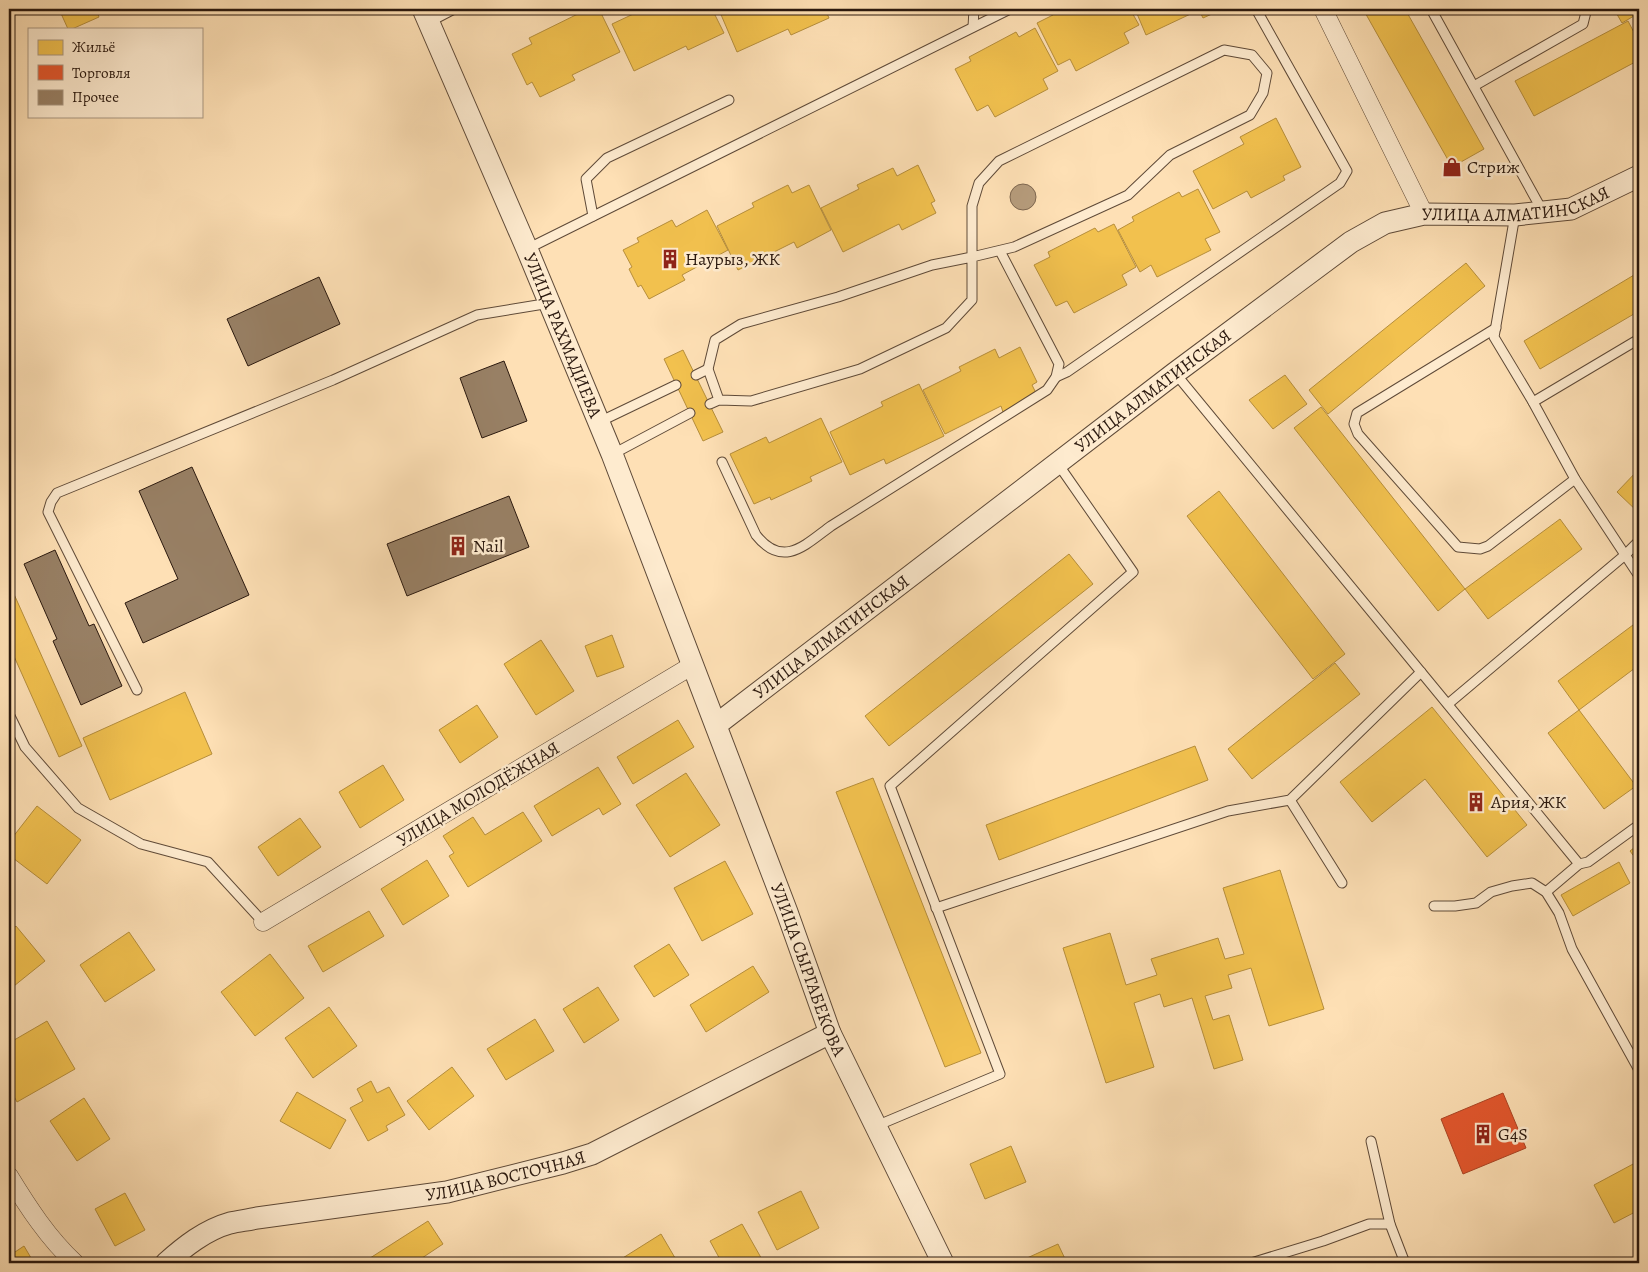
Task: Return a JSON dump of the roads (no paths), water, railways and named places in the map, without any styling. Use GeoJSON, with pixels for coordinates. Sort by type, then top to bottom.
{"type":"FeatureCollection","features":[{"type":"Feature","properties":{"kind":"street"},"geometry":{"type":"LineString","coordinates":[[1323,9],[1424,214]]}},
{"type":"Feature","properties":{"kind":"street","name":"УЛИЦА РАХМАДИЕВА"},"geometry":{"type":"LineString","coordinates":[[425,15],[527,249],[599,422],[693,666]]}},
{"type":"Feature","properties":{"kind":"street","name":"УЛИЦА АЛМАТИНСКАЯ"},"geometry":{"type":"LineString","coordinates":[[716,726],[1174,373],[1351,242],[1385,224],[1424,214],[1515,215],[1571,209],[1639,176]]}},
{"type":"Feature","properties":{"kind":"street","name":"УЛИЦА СЫРГАБЕКОВА"},"geometry":{"type":"LineString","coordinates":[[693,666],[787,912],[830,1033],[943,1263]]}},
{"type":"Feature","properties":{"kind":"street","name":"УЛИЦА МОЛОДЁЖНАЯ"},"geometry":{"type":"LineString","coordinates":[[263,922],[693,666]]}},
{"type":"Feature","properties":{"kind":"street","name":"УЛИЦА ВОСТОЧНАЯ"},"geometry":{"type":"LineString","coordinates":[[166,1263],[202,1235],[228,1224],[257,1218],[448,1192],[592,1154],[830,1033]]}},
{"type":"Feature","properties":{"kind":"street"},"geometry":{"type":"LineString","coordinates":[[9,1176],[34,1217],[75,1263]]}},
{"type":"Feature","properties":{"kind":"lane"},"geometry":{"type":"LineString","coordinates":[[425,15],[454,9]]}},
{"type":"Feature","properties":{"kind":"lane"},"geometry":{"type":"LineString","coordinates":[[974,9],[974,27]]}},
{"type":"Feature","properties":{"kind":"lane"},"geometry":{"type":"LineString","coordinates":[[527,249],[1010,9]]}},
{"type":"Feature","properties":{"kind":"lane"},"geometry":{"type":"LineString","coordinates":[[1056,377],[1067,372],[1340,183],[1347,171],[1256,9]]}},
{"type":"Feature","properties":{"kind":"lane"},"geometry":{"type":"LineString","coordinates":[[1432,9],[1543,212]]}},
{"type":"Feature","properties":{"kind":"lane"},"geometry":{"type":"LineString","coordinates":[[1474,86],[1583,24],[1585,9]]}},
{"type":"Feature","properties":{"kind":"lane"},"geometry":{"type":"LineString","coordinates":[[710,404],[719,400],[751,401],[860,369],[946,328],[972,300],[972,257],[972,206],[979,183],[1000,161],[1224,50],[1252,55],[1267,73],[1263,93],[1250,115],[1170,155],[1128,195],[1014,248],[972,257],[932,265],[838,297],[741,324],[715,340],[708,369],[719,400]]}},
{"type":"Feature","properties":{"kind":"lane"},"geometry":{"type":"LineString","coordinates":[[593,216],[586,180],[607,158],[729,100]]}},
{"type":"Feature","properties":{"kind":"lane"},"geometry":{"type":"LineString","coordinates":[[1515,215],[1494,337],[1533,402],[1575,479],[1639,576]]}},
{"type":"Feature","properties":{"kind":"lane"},"geometry":{"type":"LineString","coordinates":[[722,462],[756,535],[764,546],[781,552],[799,549],[831,526],[1047,390],[1056,377],[1059,364],[1000,251]]}},
{"type":"Feature","properties":{"kind":"lane"},"geometry":{"type":"LineString","coordinates":[[137,690],[48,512],[51,502],[57,493],[333,380],[477,315],[550,304]]}},
{"type":"Feature","properties":{"kind":"lane"},"geometry":{"type":"LineString","coordinates":[[1496,328],[1356,413],[1354,424],[1358,434],[1458,547],[1480,549],[1488,546],[1575,479]]}},
{"type":"Feature","properties":{"kind":"lane"},"geometry":{"type":"LineString","coordinates":[[1533,402],[1639,339]]}},
{"type":"Feature","properties":{"kind":"lane"},"geometry":{"type":"LineString","coordinates":[[696,375],[708,369]]}},
{"type":"Feature","properties":{"kind":"lane"},"geometry":{"type":"LineString","coordinates":[[1174,373],[1579,864]]}},
{"type":"Feature","properties":{"kind":"lane"},"geometry":{"type":"LineString","coordinates":[[599,422],[676,385]]}},
{"type":"Feature","properties":{"kind":"lane"},"geometry":{"type":"LineString","coordinates":[[612,454],[690,413]]}},
{"type":"Feature","properties":{"kind":"lane"},"geometry":{"type":"LineString","coordinates":[[876,1126],[1000,1074],[890,786],[1133,572],[1058,464]]}},
{"type":"Feature","properties":{"kind":"lane"},"geometry":{"type":"LineString","coordinates":[[1448,704],[1625,555],[1639,541]]}},
{"type":"Feature","properties":{"kind":"lane"},"geometry":{"type":"LineString","coordinates":[[936,908],[1228,811],[1290,800],[1421,672]]}},
{"type":"Feature","properties":{"kind":"lane"},"geometry":{"type":"LineString","coordinates":[[9,714],[25,747],[78,808],[141,844],[208,862],[263,922]]}},
{"type":"Feature","properties":{"kind":"lane"},"geometry":{"type":"LineString","coordinates":[[1290,800],[1342,883]]}},
{"type":"Feature","properties":{"kind":"lane"},"geometry":{"type":"LineString","coordinates":[[1546,892],[1579,864],[1588,862],[1639,825]]}},
{"type":"Feature","properties":{"kind":"lane"},"geometry":{"type":"LineString","coordinates":[[1434,906],[1476,903],[1491,892],[1532,883],[1546,892],[1559,913],[1572,949],[1639,1070]]}},
{"type":"Feature","properties":{"kind":"lane"},"geometry":{"type":"LineString","coordinates":[[1371,1141],[1390,1224],[1405,1263]]}},
{"type":"Feature","properties":{"kind":"lane"},"geometry":{"type":"LineString","coordinates":[[1251,1263],[1323,1241],[1369,1224],[1390,1224]]}},
{"type":"Feature","properties":{"kind":"place","name":"Стриж"},"geometry":{"type":"Point","coordinates":[1452,167]}},
{"type":"Feature","properties":{"kind":"place","name":"Наурыз, ЖК"},"geometry":{"type":"Point","coordinates":[670,259]}},
{"type":"Feature","properties":{"kind":"place","name":"Nail"},"geometry":{"type":"Point","coordinates":[458,546]}},
{"type":"Feature","properties":{"kind":"place","name":"Ария, ЖК"},"geometry":{"type":"Point","coordinates":[1476,802]}},
{"type":"Feature","properties":{"kind":"place","name":"G4S"},"geometry":{"type":"Point","coordinates":[1483,1134]}}]}
